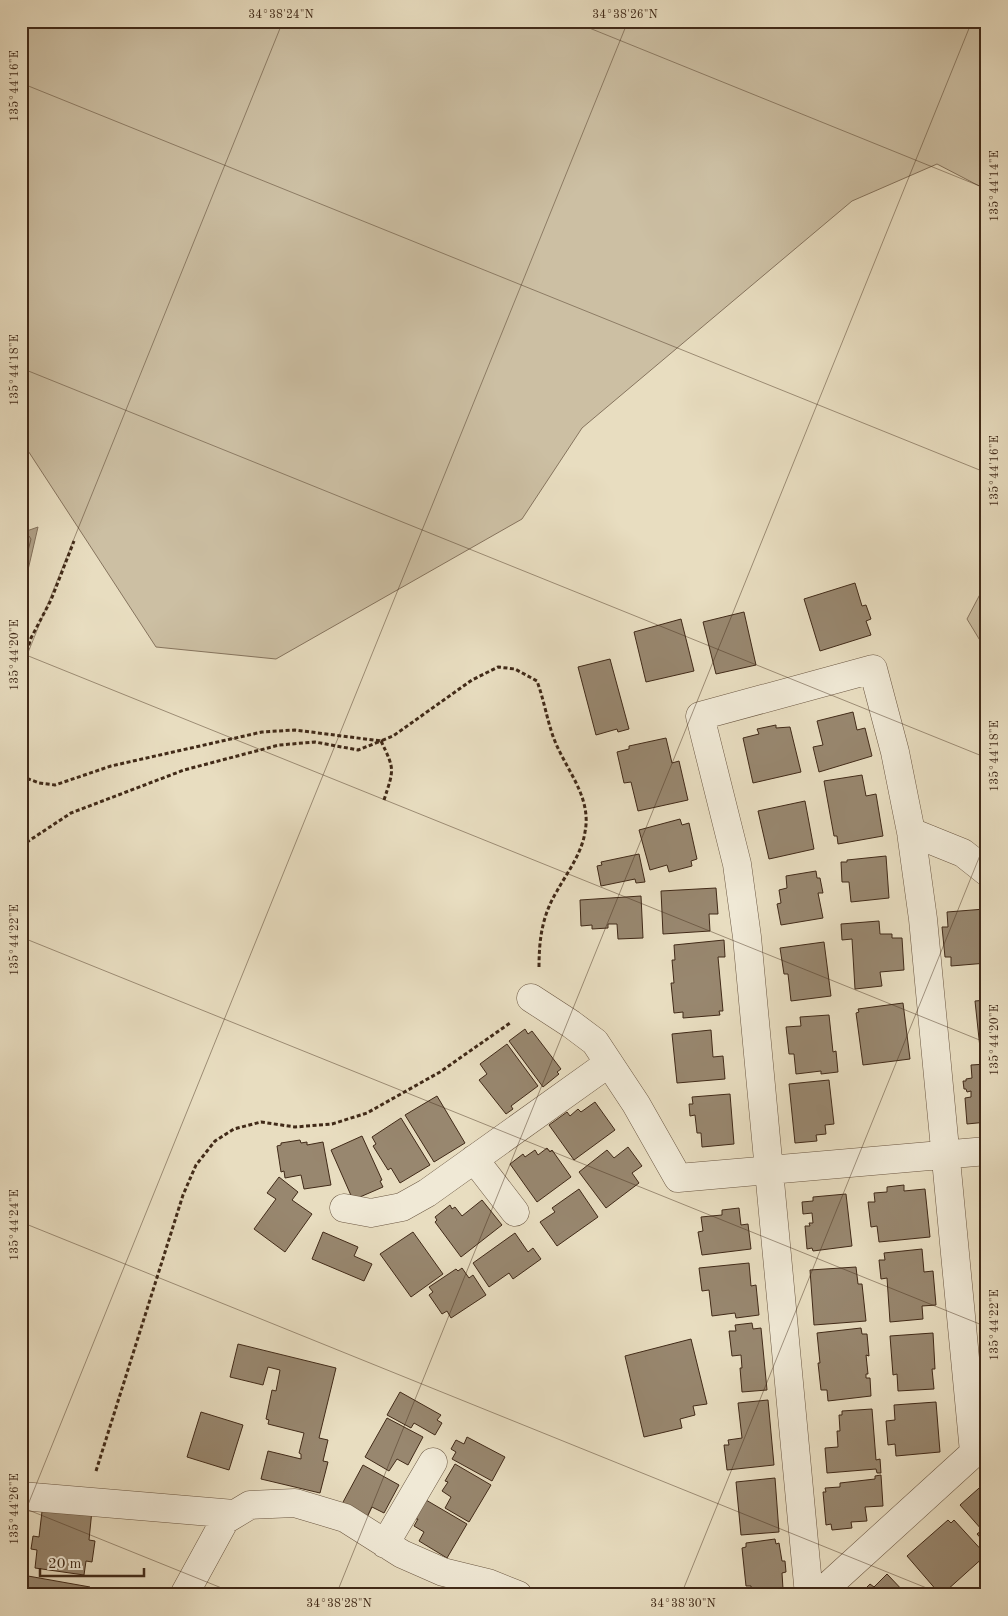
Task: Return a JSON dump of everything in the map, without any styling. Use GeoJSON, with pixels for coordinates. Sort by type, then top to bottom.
{"type":"FeatureCollection","features":[{"type":"Feature","properties":{"kind":"street"},"geometry":{"type":"LineString","coordinates":[[809,1595],[748,956],[737,864],[700,716],[873,670],[895,752],[911,832],[923,919],[946,1155],[981,1446],[818,1595]]}},
{"type":"Feature","properties":{"kind":"street"},"geometry":{"type":"LineString","coordinates":[[911,832],[963,853],[987,872]]}},
{"type":"Feature","properties":{"kind":"street"},"geometry":{"type":"LineString","coordinates":[[531,998],[596,1042],[636,1104],[678,1178],[987,1151]]}},
{"type":"Feature","properties":{"kind":"street"},"geometry":{"type":"LineString","coordinates":[[344,1208],[371,1213],[402,1207],[427,1193],[609,1063]]}},
{"type":"Feature","properties":{"kind":"street"},"geometry":{"type":"LineString","coordinates":[[474,1159],[515,1212]]}},
{"type":"Feature","properties":{"kind":"street"},"geometry":{"type":"LineString","coordinates":[[386,1544],[434,1462]]}},
{"type":"Feature","properties":{"kind":"street"},"geometry":{"type":"LineString","coordinates":[[21,1496],[234,1514]]}},
{"type":"Feature","properties":{"kind":"street"},"geometry":{"type":"LineString","coordinates":[[184,1595],[225,1520],[250,1504],[295,1503],[345,1518],[402,1554],[443,1572],[488,1583],[518,1595]]}},
{"type":"Feature","properties":{"kind":"path"},"geometry":{"type":"LineString","coordinates":[[21,670],[31,638],[51,600],[74,541]]}},
{"type":"Feature","properties":{"kind":"path"},"geometry":{"type":"LineString","coordinates":[[21,846],[71,813],[184,770],[279,745],[315,742],[358,750],[393,736],[472,680],[498,667],[515,669],[537,681],[553,737],[580,790],[586,808],[586,832],[574,860],[547,911],[540,934],[539,974],[531,998],[515,1019],[440,1072],[367,1113],[332,1124],[295,1127],[261,1122],[234,1129],[215,1142],[196,1165],[183,1195],[86,1501]]}},
{"type":"Feature","properties":{"kind":"path"},"geometry":{"type":"LineString","coordinates":[[21,776],[39,783],[55,785],[111,766],[262,732],[295,730],[381,741]]}},
{"type":"Feature","properties":{"kind":"path"},"geometry":{"type":"LineString","coordinates":[[381,741],[391,762],[393,774],[384,800]]}},
{"type":"Feature","properties":{"kind":"shaded area"},"geometry":{"type":"Polygon","coordinates":[[[21,21],[987,21],[987,190],[937,164],[852,201],[582,428],[522,519],[276,659],[156,647],[21,440],[21,21]]]}},
{"type":"Feature","properties":{"kind":"shaded area"},"geometry":{"type":"Polygon","coordinates":[[[987,581],[987,652],[967,619],[987,581]]]}},
{"type":"Feature","properties":{"kind":"water"},"geometry":{"type":"Polygon","coordinates":[[[38,527],[21,600],[21,533],[38,527]]]}},
{"type":"Feature","properties":{"kind":"building"},"geometry":{"type":"Polygon","coordinates":[[[855,583],[862,606],[866,605],[871,619],[866,621],[871,635],[820,651],[804,599],[855,583]]]}},
{"type":"Feature","properties":{"kind":"building"},"geometry":{"type":"Polygon","coordinates":[[[744,612],[756,665],[716,674],[703,622],[744,612]]]}},
{"type":"Feature","properties":{"kind":"building"},"geometry":{"type":"Polygon","coordinates":[[[681,619],[694,671],[646,682],[634,632],[681,619]]]}},
{"type":"Feature","properties":{"kind":"building"},"geometry":{"type":"Polygon","coordinates":[[[610,659],[629,729],[618,732],[617,729],[596,735],[578,667],[610,659]]]}},
{"type":"Feature","properties":{"kind":"building"},"geometry":{"type":"Polygon","coordinates":[[[853,712],[857,730],[865,728],[872,756],[819,772],[813,747],[823,745],[817,721],[853,712]]]}},
{"type":"Feature","properties":{"kind":"building"},"geometry":{"type":"Polygon","coordinates":[[[776,725],[776,728],[790,727],[801,772],[753,783],[743,738],[759,734],[757,729],[776,725]]]}},
{"type":"Feature","properties":{"kind":"building"},"geometry":{"type":"Polygon","coordinates":[[[666,738],[672,763],[679,761],[688,800],[638,811],[631,782],[624,783],[617,752],[629,749],[629,746],[666,738]]]}},
{"type":"Feature","properties":{"kind":"building"},"geometry":{"type":"Polygon","coordinates":[[[862,775],[866,796],[876,794],[883,836],[838,844],[837,836],[834,836],[824,781],[862,775]]]}},
{"type":"Feature","properties":{"kind":"building"},"geometry":{"type":"Polygon","coordinates":[[[805,801],[814,849],[769,859],[758,811],[805,801]]]}},
{"type":"Feature","properties":{"kind":"building"},"geometry":{"type":"Polygon","coordinates":[[[680,819],[682,825],[689,823],[697,859],[691,861],[692,866],[669,872],[667,865],[650,870],[639,830],[680,819]]]}},
{"type":"Feature","properties":{"kind":"building"},"geometry":{"type":"Polygon","coordinates":[[[639,854],[645,882],[636,883],[635,879],[601,886],[597,866],[602,865],[601,862],[639,854]]]}},
{"type":"Feature","properties":{"kind":"building"},"geometry":{"type":"Polygon","coordinates":[[[886,856],[889,898],[851,902],[849,882],[842,882],[841,862],[886,856]]]}},
{"type":"Feature","properties":{"kind":"building"},"geometry":{"type":"Polygon","coordinates":[[[816,871],[817,878],[820,878],[823,893],[818,893],[823,918],[781,925],[777,904],[781,903],[779,890],[787,888],[786,876],[816,871]]]}},
{"type":"Feature","properties":{"kind":"building"},"geometry":{"type":"Polygon","coordinates":[[[716,888],[718,914],[709,914],[710,931],[663,934],[661,891],[716,888]]]}},
{"type":"Feature","properties":{"kind":"building"},"geometry":{"type":"Polygon","coordinates":[[[641,896],[643,938],[618,939],[617,924],[608,924],[608,928],[592,929],[592,925],[581,926],[580,900],[641,896]]]}},
{"type":"Feature","properties":{"kind":"building"},"geometry":{"type":"Polygon","coordinates":[[[985,909],[987,963],[951,966],[951,957],[945,957],[942,927],[948,927],[947,912],[985,909]]]}},
{"type":"Feature","properties":{"kind":"building"},"geometry":{"type":"Polygon","coordinates":[[[879,921],[880,934],[892,934],[892,938],[902,938],[904,970],[880,972],[882,986],[855,989],[852,939],[842,940],[841,924],[879,921]]]}},
{"type":"Feature","properties":{"kind":"building"},"geometry":{"type":"Polygon","coordinates":[[[724,940],[725,957],[718,957],[723,1011],[719,1011],[720,1015],[683,1018],[683,1012],[674,1013],[671,983],[674,983],[672,960],[675,960],[674,945],[724,940]]]}},
{"type":"Feature","properties":{"kind":"building"},"geometry":{"type":"Polygon","coordinates":[[[824,942],[831,996],[791,1001],[788,974],[784,974],[780,948],[824,942]]]}},
{"type":"Feature","properties":{"kind":"building"},"geometry":{"type":"Polygon","coordinates":[[[987,1000],[987,1047],[980,1048],[975,1001],[987,1000]]]}},
{"type":"Feature","properties":{"kind":"building"},"geometry":{"type":"Polygon","coordinates":[[[903,1003],[910,1059],[863,1065],[856,1013],[859,1012],[858,1009],[903,1003]]]}},
{"type":"Feature","properties":{"kind":"building"},"geometry":{"type":"Polygon","coordinates":[[[829,1015],[833,1052],[836,1051],[838,1072],[821,1074],[821,1071],[796,1074],[794,1054],[789,1054],[786,1027],[801,1026],[800,1017],[829,1015]]]}},
{"type":"Feature","properties":{"kind":"building"},"geometry":{"type":"Polygon","coordinates":[[[525,1029],[528,1034],[532,1031],[561,1069],[557,1072],[559,1074],[543,1087],[509,1041],[525,1029]]]}},
{"type":"Feature","properties":{"kind":"building"},"geometry":{"type":"Polygon","coordinates":[[[711,1030],[713,1057],[723,1056],[725,1079],[677,1083],[672,1034],[711,1030]]]}},
{"type":"Feature","properties":{"kind":"building"},"geometry":{"type":"Polygon","coordinates":[[[507,1044],[538,1086],[511,1106],[513,1109],[506,1114],[479,1080],[487,1074],[480,1064],[507,1044]]]}},
{"type":"Feature","properties":{"kind":"building"},"geometry":{"type":"Polygon","coordinates":[[[987,1064],[987,1122],[967,1124],[965,1098],[971,1097],[971,1091],[967,1092],[964,1089],[963,1081],[972,1078],[971,1065],[987,1064]]]}},
{"type":"Feature","properties":{"kind":"building"},"geometry":{"type":"Polygon","coordinates":[[[829,1080],[834,1124],[825,1125],[826,1134],[816,1135],[817,1141],[795,1143],[789,1084],[829,1080]]]}},
{"type":"Feature","properties":{"kind":"building"},"geometry":{"type":"Polygon","coordinates":[[[730,1094],[734,1144],[702,1147],[701,1133],[697,1133],[695,1115],[690,1116],[689,1104],[693,1104],[692,1097],[730,1094]]]}},
{"type":"Feature","properties":{"kind":"building"},"geometry":{"type":"Polygon","coordinates":[[[437,1096],[465,1143],[434,1162],[405,1115],[437,1096]]]}},
{"type":"Feature","properties":{"kind":"building"},"geometry":{"type":"Polygon","coordinates":[[[595,1102],[615,1130],[574,1160],[549,1125],[567,1112],[570,1116],[578,1109],[581,1112],[595,1102]]]}},
{"type":"Feature","properties":{"kind":"building"},"geometry":{"type":"Polygon","coordinates":[[[401,1118],[430,1165],[400,1183],[391,1168],[388,1170],[373,1146],[376,1144],[372,1137],[401,1118]]]}},
{"type":"Feature","properties":{"kind":"building"},"geometry":{"type":"Polygon","coordinates":[[[362,1136],[382,1180],[380,1181],[383,1187],[353,1200],[331,1150],[362,1136]]]}},
{"type":"Feature","properties":{"kind":"building"},"geometry":{"type":"Polygon","coordinates":[[[300,1140],[301,1143],[307,1142],[307,1145],[323,1142],[331,1185],[304,1189],[301,1175],[285,1178],[284,1171],[281,1172],[277,1146],[281,1145],[281,1143],[300,1140]]]}},
{"type":"Feature","properties":{"kind":"building"},"geometry":{"type":"Polygon","coordinates":[[[628,1147],[642,1166],[632,1173],[639,1183],[606,1208],[579,1172],[607,1150],[614,1158],[628,1147]]]}},
{"type":"Feature","properties":{"kind":"building"},"geometry":{"type":"Polygon","coordinates":[[[547,1148],[550,1152],[552,1150],[571,1177],[537,1202],[510,1164],[523,1154],[525,1157],[535,1150],[538,1155],[547,1148]]]}},
{"type":"Feature","properties":{"kind":"building"},"geometry":{"type":"Polygon","coordinates":[[[279,1177],[298,1192],[292,1200],[312,1214],[285,1252],[254,1229],[276,1199],[267,1193],[279,1177]]]}},
{"type":"Feature","properties":{"kind":"building"},"geometry":{"type":"Polygon","coordinates":[[[987,1179],[987,1199],[982,1199],[980,1180],[987,1179]]]}},
{"type":"Feature","properties":{"kind":"building"},"geometry":{"type":"Polygon","coordinates":[[[904,1185],[904,1191],[925,1189],[930,1237],[879,1242],[877,1226],[871,1227],[868,1202],[875,1202],[874,1193],[887,1192],[887,1187],[904,1185]]]}},
{"type":"Feature","properties":{"kind":"building"},"geometry":{"type":"Polygon","coordinates":[[[579,1189],[598,1217],[557,1246],[540,1222],[555,1212],[552,1208],[579,1189]]]}},
{"type":"Feature","properties":{"kind":"building"},"geometry":{"type":"Polygon","coordinates":[[[846,1194],[852,1246],[813,1251],[812,1248],[807,1249],[805,1226],[810,1226],[809,1223],[813,1223],[812,1213],[803,1214],[802,1202],[813,1201],[813,1197],[846,1194]]]}},
{"type":"Feature","properties":{"kind":"building"},"geometry":{"type":"Polygon","coordinates":[[[482,1200],[502,1225],[461,1257],[435,1222],[437,1220],[435,1217],[450,1205],[452,1209],[455,1207],[462,1216],[482,1200]]]}},
{"type":"Feature","properties":{"kind":"building"},"geometry":{"type":"Polygon","coordinates":[[[739,1208],[741,1225],[748,1224],[751,1249],[702,1255],[698,1232],[703,1231],[701,1217],[722,1215],[722,1210],[739,1208]]]}},
{"type":"Feature","properties":{"kind":"building"},"geometry":{"type":"Polygon","coordinates":[[[323,1232],[358,1247],[354,1256],[372,1264],[364,1281],[312,1259],[323,1232]]]}},
{"type":"Feature","properties":{"kind":"building"},"geometry":{"type":"Polygon","coordinates":[[[413,1232],[443,1274],[411,1297],[380,1254],[413,1232]]]}},
{"type":"Feature","properties":{"kind":"building"},"geometry":{"type":"Polygon","coordinates":[[[515,1233],[528,1252],[533,1248],[541,1259],[513,1279],[509,1273],[489,1287],[473,1263],[515,1233]]]}},
{"type":"Feature","properties":{"kind":"building"},"geometry":{"type":"Polygon","coordinates":[[[922,1249],[924,1272],[933,1271],[936,1305],[922,1306],[923,1319],[890,1322],[887,1278],[881,1279],[879,1260],[885,1260],[884,1253],[922,1249]]]}},
{"type":"Feature","properties":{"kind":"building"},"geometry":{"type":"Polygon","coordinates":[[[749,1263],[751,1286],[756,1285],[759,1315],[736,1318],[735,1313],[712,1316],[709,1290],[702,1291],[699,1268],[749,1263]]]}},
{"type":"Feature","properties":{"kind":"building"},"geometry":{"type":"Polygon","coordinates":[[[856,1267],[858,1284],[862,1284],[866,1321],[814,1325],[810,1270],[856,1267]]]}},
{"type":"Feature","properties":{"kind":"building"},"geometry":{"type":"Polygon","coordinates":[[[462,1268],[469,1278],[473,1275],[486,1295],[451,1318],[447,1311],[442,1314],[429,1295],[433,1292],[429,1287],[456,1269],[458,1271],[462,1268]]]}},
{"type":"Feature","properties":{"kind":"building"},"geometry":{"type":"Polygon","coordinates":[[[982,1317],[987,1317],[987,1346],[985,1346],[982,1317]]]}},
{"type":"Feature","properties":{"kind":"building"},"geometry":{"type":"Polygon","coordinates":[[[752,1323],[753,1329],[761,1328],[767,1390],[742,1392],[741,1355],[732,1356],[729,1331],[736,1331],[735,1325],[752,1323]]]}},
{"type":"Feature","properties":{"kind":"building"},"geometry":{"type":"Polygon","coordinates":[[[861,1328],[862,1334],[867,1334],[869,1356],[866,1355],[868,1374],[866,1374],[866,1378],[870,1378],[871,1396],[828,1401],[827,1390],[821,1390],[817,1333],[861,1328]]]}},
{"type":"Feature","properties":{"kind":"building"},"geometry":{"type":"Polygon","coordinates":[[[933,1333],[935,1369],[932,1369],[934,1389],[898,1391],[897,1374],[893,1375],[890,1336],[933,1333]]]}},
{"type":"Feature","properties":{"kind":"building"},"geometry":{"type":"Polygon","coordinates":[[[691,1339],[707,1404],[693,1406],[695,1415],[680,1419],[682,1428],[644,1437],[625,1356],[691,1339]]]}},
{"type":"Feature","properties":{"kind":"building"},"geometry":{"type":"Polygon","coordinates":[[[238,1344],[336,1368],[319,1438],[328,1440],[323,1461],[328,1462],[320,1493],[261,1479],[268,1451],[301,1459],[301,1454],[299,1453],[304,1433],[268,1424],[269,1420],[266,1419],[272,1390],[276,1391],[280,1370],[268,1367],[263,1385],[230,1377],[238,1344]]]}},
{"type":"Feature","properties":{"kind":"building"},"geometry":{"type":"Polygon","coordinates":[[[400,1392],[441,1415],[437,1420],[442,1423],[435,1435],[414,1423],[411,1428],[387,1415],[400,1392]]]}},
{"type":"Feature","properties":{"kind":"building"},"geometry":{"type":"Polygon","coordinates":[[[768,1400],[774,1465],[727,1470],[724,1445],[729,1445],[728,1440],[742,1438],[738,1403],[768,1400]]]}},
{"type":"Feature","properties":{"kind":"building"},"geometry":{"type":"Polygon","coordinates":[[[936,1402],[940,1452],[896,1456],[895,1444],[888,1445],[886,1421],[895,1420],[894,1405],[936,1402]]]}},
{"type":"Feature","properties":{"kind":"building"},"geometry":{"type":"Polygon","coordinates":[[[872,1409],[876,1460],[880,1459],[881,1473],[877,1473],[876,1469],[827,1473],[825,1448],[838,1447],[839,1415],[842,1415],[842,1411],[872,1409]]]}},
{"type":"Feature","properties":{"kind":"building"},"geometry":{"type":"Polygon","coordinates":[[[201,1412],[243,1425],[229,1470],[187,1457],[201,1412]]]}},
{"type":"Feature","properties":{"kind":"building"},"geometry":{"type":"Polygon","coordinates":[[[387,1418],[423,1437],[408,1465],[397,1459],[389,1471],[365,1457],[387,1418]]]}},
{"type":"Feature","properties":{"kind":"building"},"geometry":{"type":"Polygon","coordinates":[[[467,1437],[505,1457],[492,1481],[452,1459],[456,1452],[451,1449],[456,1440],[464,1444],[467,1437]]]}},
{"type":"Feature","properties":{"kind":"building"},"geometry":{"type":"Polygon","coordinates":[[[455,1464],[491,1485],[469,1522],[445,1508],[451,1497],[442,1491],[448,1482],[445,1481],[455,1464]]]}},
{"type":"Feature","properties":{"kind":"building"},"geometry":{"type":"Polygon","coordinates":[[[363,1465],[399,1485],[384,1513],[372,1507],[367,1517],[342,1504],[363,1465]]]}},
{"type":"Feature","properties":{"kind":"building"},"geometry":{"type":"Polygon","coordinates":[[[881,1475],[883,1506],[865,1507],[867,1521],[851,1522],[852,1528],[832,1530],[831,1524],[826,1525],[823,1492],[826,1492],[825,1488],[840,1487],[840,1483],[875,1479],[875,1476],[881,1475]]]}},
{"type":"Feature","properties":{"kind":"building"},"geometry":{"type":"Polygon","coordinates":[[[775,1478],[779,1532],[741,1535],[736,1482],[775,1478]]]}},
{"type":"Feature","properties":{"kind":"building"},"geometry":{"type":"Polygon","coordinates":[[[987,1481],[987,1545],[977,1534],[982,1530],[960,1505],[987,1481]]]}},
{"type":"Feature","properties":{"kind":"building"},"geometry":{"type":"Polygon","coordinates":[[[426,1500],[467,1524],[447,1558],[419,1541],[424,1532],[414,1526],[418,1519],[415,1519],[426,1500]]]}},
{"type":"Feature","properties":{"kind":"building"},"geometry":{"type":"Polygon","coordinates":[[[43,1503],[92,1510],[89,1540],[95,1541],[92,1562],[86,1561],[84,1575],[35,1568],[37,1550],[31,1549],[33,1536],[39,1537],[43,1503]]]}},
{"type":"Feature","properties":{"kind":"building"},"geometry":{"type":"Polygon","coordinates":[[[948,1520],[951,1523],[954,1520],[986,1555],[946,1591],[943,1588],[938,1592],[907,1556],[948,1520]]]}},
{"type":"Feature","properties":{"kind":"building"},"geometry":{"type":"Polygon","coordinates":[[[775,1539],[776,1544],[779,1543],[782,1561],[785,1561],[786,1572],[782,1573],[783,1589],[777,1589],[778,1595],[752,1595],[751,1586],[746,1586],[742,1548],[746,1547],[746,1543],[775,1539]]]}},
{"type":"Feature","properties":{"kind":"building"},"geometry":{"type":"Polygon","coordinates":[[[887,1574],[907,1595],[859,1595],[870,1584],[874,1587],[887,1574]]]}},
{"type":"Feature","properties":{"kind":"building"},"geometry":{"type":"Polygon","coordinates":[[[28,1576],[90,1587],[89,1595],[21,1595],[21,1584],[27,1585],[28,1576]]]}}]}
